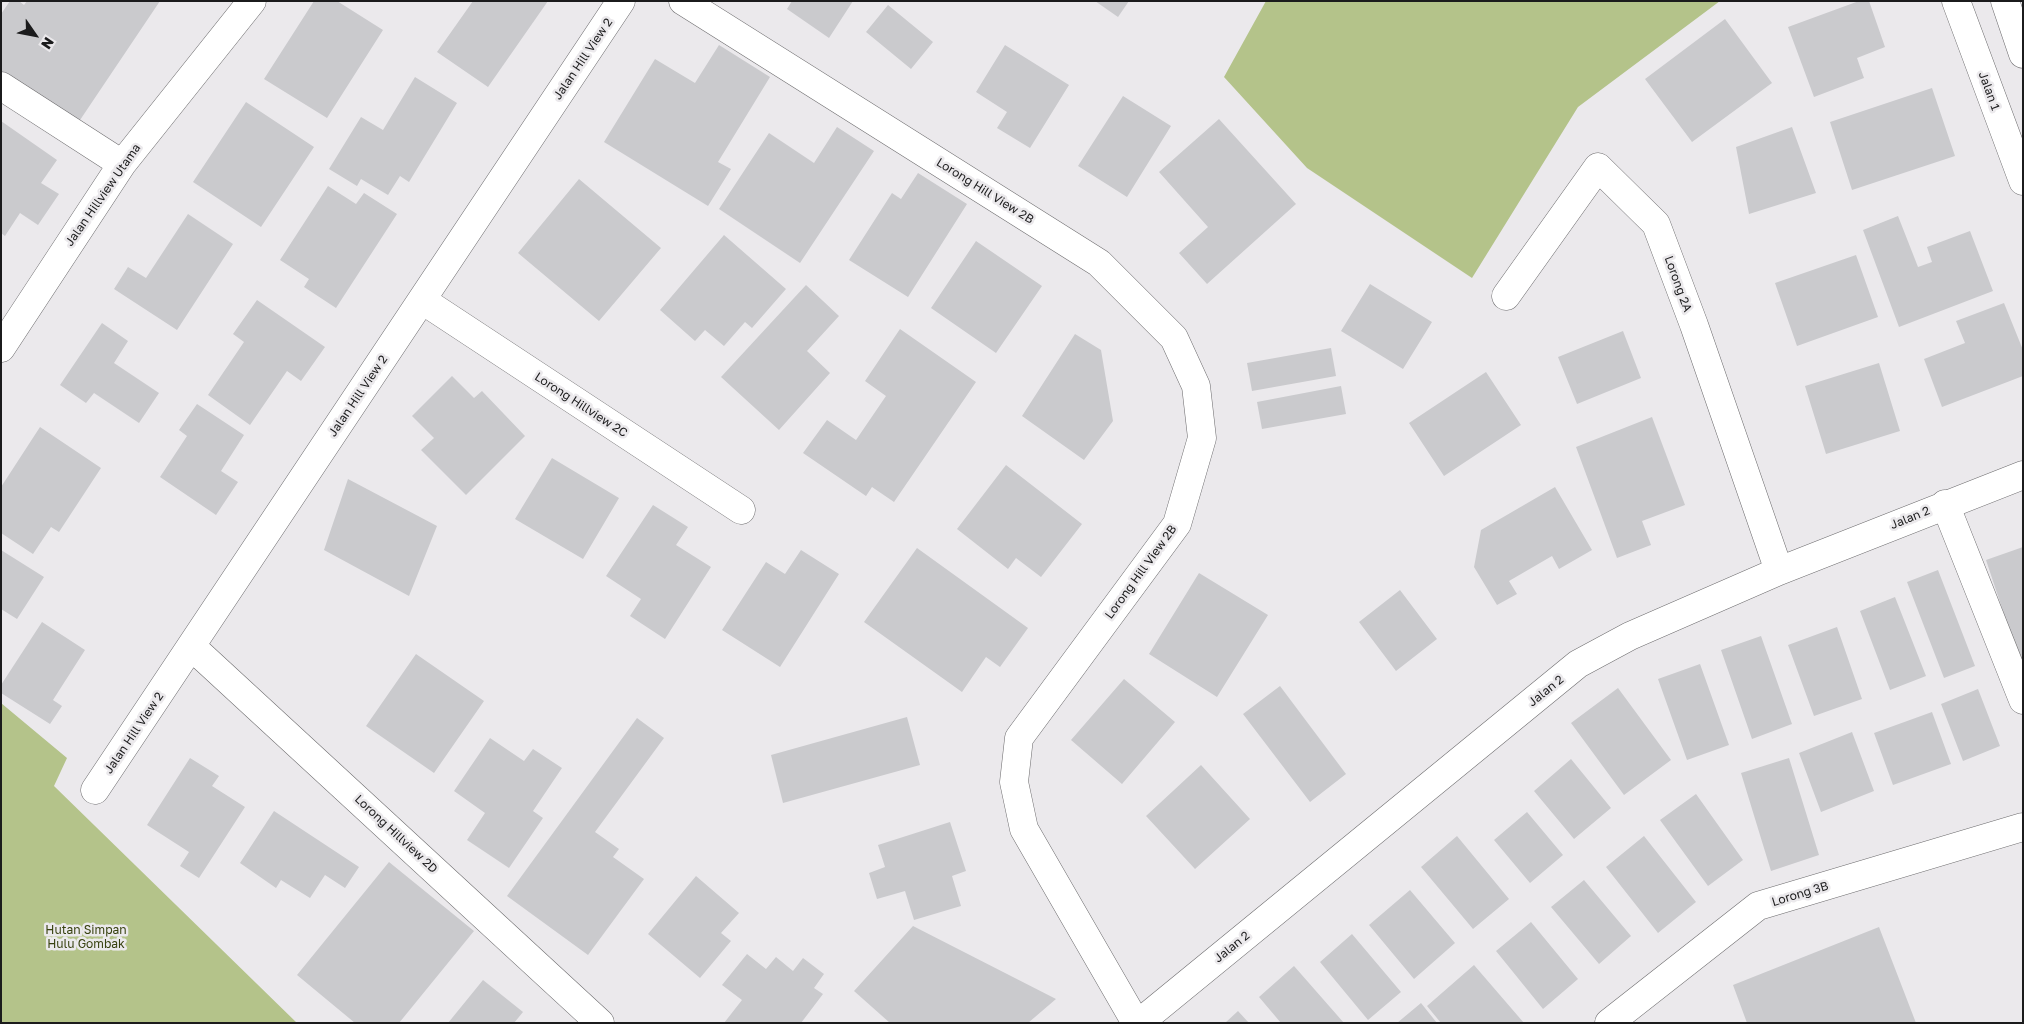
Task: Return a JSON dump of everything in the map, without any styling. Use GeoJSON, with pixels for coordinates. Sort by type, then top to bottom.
{"type":"FeatureCollection","features":[{"type":"Feature","properties":{"kind":"street","name":"Jalan Hillview Utama"},"geometry":{"type":"LineString","coordinates":[[1,348],[122,164],[252,1]]}},
{"type":"Feature","properties":{"kind":"street","name":"Jalan Hill View 2"},"geometry":{"type":"LineString","coordinates":[[95,790],[621,1]]}},
{"type":"Feature","properties":{"kind":"street","name":"Lorong Hill View 2B"},"geometry":{"type":"LineString","coordinates":[[683,1],[1099,263],[1174,338],[1196,386],[1202,438],[1177,524],[1019,738],[1014,782],[1024,829],[1137,1023]]}},
{"type":"Feature","properties":{"kind":"street","name":"Jalan 1"},"geometry":{"type":"LineString","coordinates":[[1956,1],[2023,181]]}},
{"type":"Feature","properties":{"kind":"street"},"geometry":{"type":"LineString","coordinates":[[2006,1],[2023,54]]}},
{"type":"Feature","properties":{"kind":"street"},"geometry":{"type":"LineString","coordinates":[[1,86],[122,164]]}},
{"type":"Feature","properties":{"kind":"street","name":"Lorong 2A"},"geometry":{"type":"LineString","coordinates":[[1506,296],[1598,167],[1656,224],[1694,325],[1779,571]]}},
{"type":"Feature","properties":{"kind":"street","name":"Lorong Hillview 2C"},"geometry":{"type":"LineString","coordinates":[[422,300],[740,510]]}},
{"type":"Feature","properties":{"kind":"street","name":"Jalan 2"},"geometry":{"type":"LineString","coordinates":[[1137,1023],[1578,664],[1630,636],[1779,571],[1945,504],[2023,475]]}},
{"type":"Feature","properties":{"kind":"street"},"geometry":{"type":"LineString","coordinates":[[1945,504],[2023,700]]}},
{"type":"Feature","properties":{"kind":"street","name":"Lorong Hillview 2D"},"geometry":{"type":"LineString","coordinates":[[191,646],[600,1023]]}},
{"type":"Feature","properties":{"kind":"street","name":"Lorong 3B"},"geometry":{"type":"LineString","coordinates":[[1608,1023],[1758,906],[2023,827]]}},
{"type":"Feature","properties":{"kind":"green space"},"geometry":{"type":"Polygon","coordinates":[[[1266,1],[1720,1],[1578,107],[1472,278],[1307,168],[1224,77],[1266,1]]]}},
{"type":"Feature","properties":{"kind":"green space","name":"Hutan Simpan Hulu Gombak"},"geometry":{"type":"Polygon","coordinates":[[[1,703],[67,758],[54,786],[297,1023],[1,1023],[1,703]]]}},
{"type":"Feature","properties":{"kind":"building"},"geometry":{"type":"Polygon","coordinates":[[[10,1],[19,1],[24,5],[27,1],[160,1],[76,126],[1,76],[1,14],[10,1]]]}},
{"type":"Feature","properties":{"kind":"building"},"geometry":{"type":"Polygon","coordinates":[[[314,1],[337,1],[383,30],[327,118],[264,79],[314,1]]]}},
{"type":"Feature","properties":{"kind":"building"},"geometry":{"type":"Polygon","coordinates":[[[473,1],[548,1],[488,87],[437,52],[473,1]]]}},
{"type":"Feature","properties":{"kind":"building"},"geometry":{"type":"Polygon","coordinates":[[[792,1],[853,1],[829,38],[787,9],[792,1]]]}},
{"type":"Feature","properties":{"kind":"building"},"geometry":{"type":"Polygon","coordinates":[[[1095,1],[1129,1],[1118,17],[1095,1]]]}},
{"type":"Feature","properties":{"kind":"building"},"geometry":{"type":"Polygon","coordinates":[[[1859,1],[1869,1],[1885,47],[1857,58],[1864,78],[1814,97],[1788,27],[1859,1]]]}},
{"type":"Feature","properties":{"kind":"building"},"geometry":{"type":"Polygon","coordinates":[[[888,5],[933,42],[911,69],[866,32],[888,5]]]}},
{"type":"Feature","properties":{"kind":"building"},"geometry":{"type":"Polygon","coordinates":[[[1725,19],[1772,83],[1692,142],[1645,79],[1725,19]]]}},
{"type":"Feature","properties":{"kind":"building"},"geometry":{"type":"Polygon","coordinates":[[[719,45],[770,77],[718,162],[731,169],[708,206],[604,142],[655,59],[695,83],[719,45]]]}},
{"type":"Feature","properties":{"kind":"building"},"geometry":{"type":"Polygon","coordinates":[[[1005,45],[1069,85],[1030,148],[997,128],[1007,112],[976,92],[1005,45]]]}},
{"type":"Feature","properties":{"kind":"building"},"geometry":{"type":"Polygon","coordinates":[[[415,77],[457,103],[409,182],[400,176],[388,195],[361,179],[357,186],[329,169],[361,117],[383,130],[415,77]]]}},
{"type":"Feature","properties":{"kind":"building"},"geometry":{"type":"Polygon","coordinates":[[[1932,88],[1955,156],[1852,190],[1830,122],[1932,88]]]}},
{"type":"Feature","properties":{"kind":"building"},"geometry":{"type":"Polygon","coordinates":[[[1123,96],[1171,126],[1127,197],[1078,166],[1123,96]]]}},
{"type":"Feature","properties":{"kind":"building"},"geometry":{"type":"Polygon","coordinates":[[[246,102],[314,147],[261,227],[193,182],[246,102]]]}},
{"type":"Feature","properties":{"kind":"building"},"geometry":{"type":"Polygon","coordinates":[[[1219,119],[1296,204],[1207,284],[1179,253],[1208,227],[1159,172],[1219,119]]]}},
{"type":"Feature","properties":{"kind":"building"},"geometry":{"type":"Polygon","coordinates":[[[1,121],[57,160],[41,183],[59,194],[38,225],[20,213],[5,236],[1,233],[1,121]]]}},
{"type":"Feature","properties":{"kind":"building"},"geometry":{"type":"Polygon","coordinates":[[[837,127],[874,151],[800,263],[719,209],[769,133],[814,163],[837,127]]]}},
{"type":"Feature","properties":{"kind":"building"},"geometry":{"type":"Polygon","coordinates":[[[1792,127],[1816,193],[1749,214],[1736,147],[1792,127]]]}},
{"type":"Feature","properties":{"kind":"building"},"geometry":{"type":"Polygon","coordinates":[[[918,173],[967,204],[908,297],[849,260],[892,193],[901,199],[918,173]]]}},
{"type":"Feature","properties":{"kind":"building"},"geometry":{"type":"Polygon","coordinates":[[[579,179],[661,248],[599,321],[518,253],[579,179]]]}},
{"type":"Feature","properties":{"kind":"building"},"geometry":{"type":"Polygon","coordinates":[[[328,186],[356,204],[364,193],[397,214],[336,308],[304,287],[309,279],[280,260],[328,186]]]}},
{"type":"Feature","properties":{"kind":"building"},"geometry":{"type":"Polygon","coordinates":[[[188,214],[233,244],[177,330],[114,289],[128,267],[146,278],[188,214]]]}},
{"type":"Feature","properties":{"kind":"building"},"geometry":{"type":"Polygon","coordinates":[[[1898,216],[1918,267],[1932,262],[1927,247],[1970,231],[1993,291],[1899,327],[1863,230],[1898,216]]]}},
{"type":"Feature","properties":{"kind":"building"},"geometry":{"type":"Polygon","coordinates":[[[724,235],[786,289],[752,328],[745,322],[724,346],[705,330],[695,341],[660,310],[724,235]]]}},
{"type":"Feature","properties":{"kind":"building"},"geometry":{"type":"Polygon","coordinates":[[[976,241],[1042,286],[996,353],[931,308],[976,241]]]}},
{"type":"Feature","properties":{"kind":"building"},"geometry":{"type":"Polygon","coordinates":[[[1856,255],[1878,317],[1797,346],[1775,283],[1856,255]]]}},
{"type":"Feature","properties":{"kind":"building"},"geometry":{"type":"Polygon","coordinates":[[[1370,284],[1432,322],[1403,369],[1341,331],[1370,284]]]}},
{"type":"Feature","properties":{"kind":"building"},"geometry":{"type":"Polygon","coordinates":[[[806,285],[839,316],[807,351],[830,373],[779,430],[721,377],[806,285]]]}},
{"type":"Feature","properties":{"kind":"building"},"geometry":{"type":"Polygon","coordinates":[[[257,300],[325,347],[301,381],[287,371],[250,425],[208,395],[244,342],[233,334],[257,300]]]}},
{"type":"Feature","properties":{"kind":"building"},"geometry":{"type":"Polygon","coordinates":[[[2004,303],[2023,350],[2023,376],[1942,407],[1924,359],[1965,343],[1956,321],[2004,303]]]}},
{"type":"Feature","properties":{"kind":"building"},"geometry":{"type":"Polygon","coordinates":[[[102,323],[128,341],[114,363],[159,393],[139,423],[94,393],[86,403],[60,385],[102,323]]]}},
{"type":"Feature","properties":{"kind":"building"},"geometry":{"type":"Polygon","coordinates":[[[900,329],[976,382],[894,502],[872,487],[866,496],[803,453],[827,420],[856,440],[886,396],[865,381],[900,329]]]}},
{"type":"Feature","properties":{"kind":"building"},"geometry":{"type":"Polygon","coordinates":[[[1623,331],[1641,378],[1577,404],[1558,357],[1623,331]]]}},
{"type":"Feature","properties":{"kind":"building"},"geometry":{"type":"Polygon","coordinates":[[[1075,334],[1101,350],[1113,421],[1084,460],[1022,416],[1075,334]]]}},
{"type":"Feature","properties":{"kind":"building"},"geometry":{"type":"Polygon","coordinates":[[[1331,348],[1336,376],[1252,391],[1247,363],[1331,348]]]}},
{"type":"Feature","properties":{"kind":"building"},"geometry":{"type":"Polygon","coordinates":[[[1879,363],[1900,431],[1826,454],[1805,386],[1879,363]]]}},
{"type":"Feature","properties":{"kind":"building"},"geometry":{"type":"Polygon","coordinates":[[[1486,372],[1521,425],[1444,476],[1409,423],[1486,372]]]}},
{"type":"Feature","properties":{"kind":"building"},"geometry":{"type":"Polygon","coordinates":[[[452,376],[474,398],[482,391],[525,436],[466,495],[421,450],[434,438],[412,416],[452,376]]]}},
{"type":"Feature","properties":{"kind":"building"},"geometry":{"type":"Polygon","coordinates":[[[1341,386],[1346,414],[1262,429],[1257,402],[1341,386]]]}},
{"type":"Feature","properties":{"kind":"building"},"geometry":{"type":"Polygon","coordinates":[[[197,404],[244,435],[221,471],[238,482],[216,515],[160,477],[187,436],[179,430],[197,404]]]}},
{"type":"Feature","properties":{"kind":"building"},"geometry":{"type":"Polygon","coordinates":[[[1652,417],[1685,505],[1642,521],[1651,545],[1617,558],[1576,447],[1652,417]]]}},
{"type":"Feature","properties":{"kind":"building"},"geometry":{"type":"Polygon","coordinates":[[[40,427],[101,468],[59,532],[51,527],[33,554],[1,533],[1,487],[40,427]]]}},
{"type":"Feature","properties":{"kind":"building"},"geometry":{"type":"Polygon","coordinates":[[[552,458],[619,498],[583,559],[515,519],[552,458]]]}},
{"type":"Feature","properties":{"kind":"building"},"geometry":{"type":"Polygon","coordinates":[[[1006,465],[1082,524],[1041,577],[1016,558],[1008,569],[957,529],[1006,465]]]}},
{"type":"Feature","properties":{"kind":"building"},"geometry":{"type":"Polygon","coordinates":[[[348,479],[437,526],[409,596],[324,550],[348,479]]]}},
{"type":"Feature","properties":{"kind":"building"},"geometry":{"type":"Polygon","coordinates":[[[1555,487],[1592,550],[1559,569],[1552,556],[1509,581],[1517,594],[1497,605],[1474,567],[1481,530],[1555,487]]]}},
{"type":"Feature","properties":{"kind":"building"},"geometry":{"type":"Polygon","coordinates":[[[653,505],[688,527],[676,545],[711,567],[665,639],[630,616],[641,599],[606,576],[653,505]]]}},
{"type":"Feature","properties":{"kind":"building"},"geometry":{"type":"Polygon","coordinates":[[[2023,547],[2023,668],[2022,668],[1986,560],[2023,547]]]}},
{"type":"Feature","properties":{"kind":"building"},"geometry":{"type":"Polygon","coordinates":[[[917,548],[1028,628],[1000,667],[986,657],[962,692],[864,622],[917,548]]]}},
{"type":"Feature","properties":{"kind":"building"},"geometry":{"type":"Polygon","coordinates":[[[1,550],[44,577],[17,619],[1,609],[1,550]]]}},
{"type":"Feature","properties":{"kind":"building"},"geometry":{"type":"Polygon","coordinates":[[[801,550],[839,574],[780,667],[722,630],[766,562],[785,574],[801,550]]]}},
{"type":"Feature","properties":{"kind":"building"},"geometry":{"type":"Polygon","coordinates":[[[1938,570],[1975,666],[1944,678],[1907,582],[1938,570]]]}},
{"type":"Feature","properties":{"kind":"building"},"geometry":{"type":"Polygon","coordinates":[[[1199,573],[1268,615],[1217,697],[1149,654],[1199,573]]]}},
{"type":"Feature","properties":{"kind":"building"},"geometry":{"type":"Polygon","coordinates":[[[1400,590],[1437,639],[1396,671],[1359,622],[1400,590]]]}},
{"type":"Feature","properties":{"kind":"building"},"geometry":{"type":"Polygon","coordinates":[[[1895,597],[1926,676],[1890,690],[1860,611],[1895,597]]]}},
{"type":"Feature","properties":{"kind":"building"},"geometry":{"type":"Polygon","coordinates":[[[42,622],[85,650],[53,700],[62,706],[50,724],[1,693],[1,685],[42,622]]]}},
{"type":"Feature","properties":{"kind":"building"},"geometry":{"type":"Polygon","coordinates":[[[1837,627],[1862,699],[1814,716],[1788,645],[1837,627]]]}},
{"type":"Feature","properties":{"kind":"building"},"geometry":{"type":"Polygon","coordinates":[[[1761,636],[1792,724],[1752,739],[1721,650],[1761,636]]]}},
{"type":"Feature","properties":{"kind":"building"},"geometry":{"type":"Polygon","coordinates":[[[416,654],[484,701],[434,773],[366,726],[416,654]]]}},
{"type":"Feature","properties":{"kind":"building"},"geometry":{"type":"Polygon","coordinates":[[[1700,664],[1729,745],[1687,760],[1658,679],[1700,664]]]}},
{"type":"Feature","properties":{"kind":"building"},"geometry":{"type":"Polygon","coordinates":[[[1124,679],[1175,722],[1122,784],[1071,740],[1124,679]]]}},
{"type":"Feature","properties":{"kind":"building"},"geometry":{"type":"Polygon","coordinates":[[[1280,686],[1346,774],[1310,802],[1243,714],[1280,686]]]}},
{"type":"Feature","properties":{"kind":"building"},"geometry":{"type":"Polygon","coordinates":[[[1618,688],[1671,760],[1624,795],[1571,723],[1618,688]]]}},
{"type":"Feature","properties":{"kind":"building"},"geometry":{"type":"Polygon","coordinates":[[[1978,689],[2000,746],[1963,761],[1941,704],[1978,689]]]}},
{"type":"Feature","properties":{"kind":"building"},"geometry":{"type":"Polygon","coordinates":[[[1932,712],[1951,764],[1893,785],[1874,733],[1932,712]]]}},
{"type":"Feature","properties":{"kind":"building"},"geometry":{"type":"Polygon","coordinates":[[[907,717],[920,765],[783,803],[771,755],[907,717]]]}},
{"type":"Feature","properties":{"kind":"building"},"geometry":{"type":"Polygon","coordinates":[[[637,718],[664,738],[595,832],[619,849],[613,857],[644,879],[588,955],[507,896],[637,718]]]}},
{"type":"Feature","properties":{"kind":"building"},"geometry":{"type":"Polygon","coordinates":[[[1852,732],[1874,791],[1821,812],[1799,753],[1852,732]]]}},
{"type":"Feature","properties":{"kind":"building"},"geometry":{"type":"Polygon","coordinates":[[[490,738],[524,761],[533,749],[562,768],[533,811],[543,818],[509,868],[467,840],[485,813],[454,791],[490,738]]]}},
{"type":"Feature","properties":{"kind":"building"},"geometry":{"type":"Polygon","coordinates":[[[190,758],[219,776],[212,786],[245,807],[199,878],[180,866],[189,852],[147,825],[190,758]]]}},
{"type":"Feature","properties":{"kind":"building"},"geometry":{"type":"Polygon","coordinates":[[[1789,758],[1819,855],[1771,871],[1741,773],[1789,758]]]}},
{"type":"Feature","properties":{"kind":"building"},"geometry":{"type":"Polygon","coordinates":[[[1571,759],[1611,808],[1574,839],[1534,791],[1571,759]]]}},
{"type":"Feature","properties":{"kind":"building"},"geometry":{"type":"Polygon","coordinates":[[[1201,765],[1250,819],[1195,869],[1146,816],[1201,765]]]}},
{"type":"Feature","properties":{"kind":"building"},"geometry":{"type":"Polygon","coordinates":[[[1696,794],[1743,860],[1708,886],[1660,820],[1696,794]]]}},
{"type":"Feature","properties":{"kind":"building"},"geometry":{"type":"Polygon","coordinates":[[[274,811],[359,867],[345,888],[325,875],[310,898],[281,880],[276,888],[240,863],[274,811]]]}},
{"type":"Feature","properties":{"kind":"building"},"geometry":{"type":"Polygon","coordinates":[[[1527,812],[1563,855],[1530,883],[1494,840],[1527,812]]]}},
{"type":"Feature","properties":{"kind":"building"},"geometry":{"type":"Polygon","coordinates":[[[950,822],[966,871],[952,876],[961,906],[914,920],[905,891],[877,899],[869,873],[885,867],[878,845],[950,822]]]}},
{"type":"Feature","properties":{"kind":"building"},"geometry":{"type":"Polygon","coordinates":[[[1457,836],[1509,899],[1473,929],[1421,867],[1457,836]]]}},
{"type":"Feature","properties":{"kind":"building"},"geometry":{"type":"Polygon","coordinates":[[[1644,836],[1696,902],[1658,933],[1606,867],[1644,836]]]}},
{"type":"Feature","properties":{"kind":"building"},"geometry":{"type":"Polygon","coordinates":[[[389,862],[474,931],[399,1023],[355,1023],[297,975],[389,862]]]}},
{"type":"Feature","properties":{"kind":"building"},"geometry":{"type":"Polygon","coordinates":[[[696,876],[739,913],[721,933],[731,941],[700,978],[648,934],[696,876]]]}},
{"type":"Feature","properties":{"kind":"building"},"geometry":{"type":"Polygon","coordinates":[[[1584,880],[1631,936],[1599,964],[1551,907],[1584,880]]]}},
{"type":"Feature","properties":{"kind":"building"},"geometry":{"type":"Polygon","coordinates":[[[1410,890],[1455,943],[1414,979],[1369,925],[1410,890]]]}},
{"type":"Feature","properties":{"kind":"building"},"geometry":{"type":"Polygon","coordinates":[[[1531,922],[1578,979],[1543,1009],[1496,951],[1531,922]]]}},
{"type":"Feature","properties":{"kind":"building"},"geometry":{"type":"Polygon","coordinates":[[[913,926],[1056,999],[1028,1023],[890,1023],[854,991],[913,926]]]}},
{"type":"Feature","properties":{"kind":"building"},"geometry":{"type":"Polygon","coordinates":[[[1879,927],[1916,1023],[1747,1023],[1733,985],[1879,927]]]}},
{"type":"Feature","properties":{"kind":"building"},"geometry":{"type":"Polygon","coordinates":[[[1352,934],[1401,992],[1368,1020],[1320,962],[1352,934]]]}},
{"type":"Feature","properties":{"kind":"building"},"geometry":{"type":"Polygon","coordinates":[[[747,954],[766,969],[776,957],[793,971],[803,958],[824,974],[814,988],[823,994],[801,1023],[724,1023],[742,1000],[722,985],[747,954]]]}},
{"type":"Feature","properties":{"kind":"building"},"geometry":{"type":"Polygon","coordinates":[[[1474,965],[1524,1023],[1441,1023],[1427,1006],[1474,965]]]}},
{"type":"Feature","properties":{"kind":"building"},"geometry":{"type":"Polygon","coordinates":[[[1294,966],[1344,1023],[1281,1023],[1259,997],[1294,966]]]}},
{"type":"Feature","properties":{"kind":"building"},"geometry":{"type":"Polygon","coordinates":[[[483,980],[523,1012],[514,1023],[448,1023],[483,980]]]}},
{"type":"Feature","properties":{"kind":"building"},"geometry":{"type":"Polygon","coordinates":[[[1421,1003],[1437,1023],[1397,1023],[1421,1003]]]}},
{"type":"Feature","properties":{"kind":"building"},"geometry":{"type":"Polygon","coordinates":[[[1238,1011],[1249,1023],[1225,1023],[1238,1011]]]}}]}
